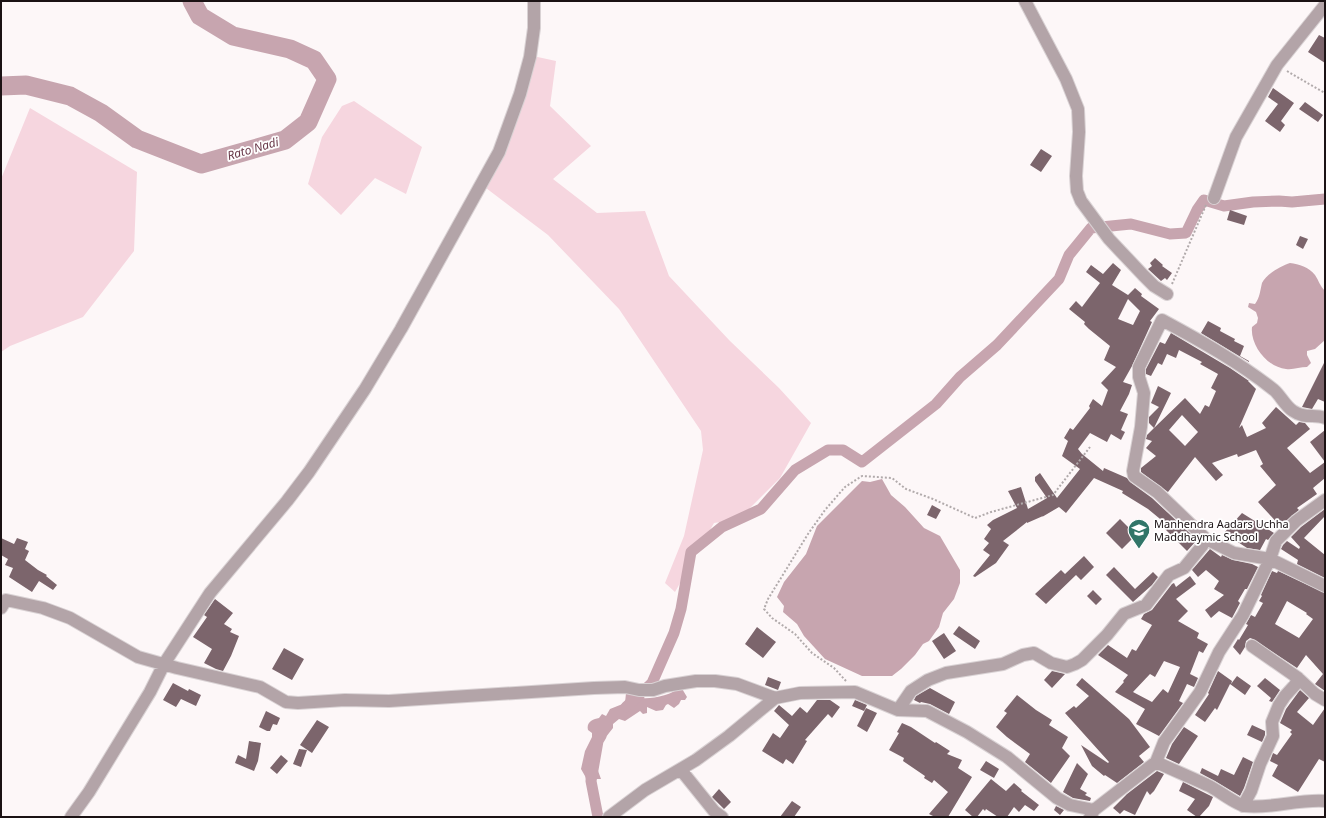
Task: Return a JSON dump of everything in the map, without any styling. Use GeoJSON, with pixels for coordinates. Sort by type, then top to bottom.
{"type":"FeatureCollection","features":[{"type":"Feature","properties":{"kind":"street"},"geometry":{"type":"LineString","coordinates":[[71,817],[89,792],[150,692],[164,664],[210,593],[287,501],[309,472],[365,389],[405,323],[499,152],[520,94],[530,57],[534,28],[534,1]]}},
{"type":"Feature","properties":{"kind":"street"},"geometry":{"type":"LineString","coordinates":[[1025,1],[1066,79],[1078,109],[1079,132],[1076,176],[1077,191],[1081,201],[1110,238],[1143,275],[1154,286],[1167,294]]}},
{"type":"Feature","properties":{"kind":"street"},"geometry":{"type":"LineString","coordinates":[[1211,200],[1236,137],[1277,65],[1325,5]]}},
{"type":"Feature","properties":{"kind":"street"},"geometry":{"type":"LineString","coordinates":[[1325,418],[1306,416],[1292,411],[1276,391],[1218,351],[1162,320],[1139,367],[1139,377],[1144,393],[1141,427],[1133,471],[1134,476],[1157,492],[1206,539],[1234,553],[1270,559],[1325,586]]}},
{"type":"Feature","properties":{"kind":"street"},"geometry":{"type":"LineString","coordinates":[[609,817],[645,790],[681,770],[729,736],[775,698],[800,693],[855,692],[898,710],[928,711],[968,732],[1007,757],[1056,798],[1092,814],[1156,762],[1164,742],[1200,692],[1218,652],[1243,615],[1270,559],[1276,541],[1296,521],[1325,500]]}},
{"type":"Feature","properties":{"kind":"street"},"geometry":{"type":"LineString","coordinates":[[898,710],[911,691],[928,680],[946,673],[1003,664],[1023,655],[1034,653],[1051,663],[1067,667],[1075,664],[1082,660],[1107,635],[1124,614],[1146,605],[1169,575],[1184,568],[1206,539]]}},
{"type":"Feature","properties":{"kind":"street"},"geometry":{"type":"LineString","coordinates":[[1,608],[6,600],[43,608],[70,618],[138,657],[177,668],[260,687],[286,702],[298,703],[345,700],[389,701],[594,688],[625,687],[639,690],[653,690],[665,686],[696,681],[715,681],[737,684],[775,698]]}},
{"type":"Feature","properties":{"kind":"street"},"geometry":{"type":"LineString","coordinates":[[1252,646],[1298,678],[1315,694],[1325,700]]}},
{"type":"Feature","properties":{"kind":"street"},"geometry":{"type":"LineString","coordinates":[[1243,806],[1273,736],[1272,722],[1279,705],[1295,685],[1298,678]]}},
{"type":"Feature","properties":{"kind":"street"},"geometry":{"type":"LineString","coordinates":[[1156,762],[1208,785],[1243,806],[1268,806],[1295,802],[1325,801]]}},
{"type":"Feature","properties":{"kind":"street"},"geometry":{"type":"LineString","coordinates":[[681,770],[714,811],[722,817]]}},
{"type":"Feature","properties":{"kind":"path"},"geometry":{"type":"LineString","coordinates":[[1277,65],[1325,93]]}},
{"type":"Feature","properties":{"kind":"path"},"geometry":{"type":"LineString","coordinates":[[1167,294],[1211,200]]}},
{"type":"Feature","properties":{"kind":"path"},"geometry":{"type":"LineString","coordinates":[[855,692],[834,668],[812,653],[795,634],[772,618],[764,609],[768,599],[808,534],[825,510],[845,487],[862,476],[892,478],[906,489],[975,518],[991,512],[1053,495],[1090,447]]}},
{"type":"Feature","properties":{"kind":"shaded area"},"geometry":{"type":"Polygon","coordinates":[[[533,56],[556,61],[550,106],[591,146],[553,179],[597,213],[645,211],[669,276],[730,341],[779,388],[811,423],[780,478],[739,519],[714,523],[675,592],[665,583],[684,536],[703,450],[701,431],[619,309],[548,235],[486,188],[515,125],[533,56]]]}},
{"type":"Feature","properties":{"kind":"shaded area"},"geometry":{"type":"Polygon","coordinates":[[[354,101],[422,147],[406,194],[375,178],[341,215],[308,184],[322,137],[342,106],[354,101]]]}},
{"type":"Feature","properties":{"kind":"shaded area"},"geometry":{"type":"Polygon","coordinates":[[[30,108],[137,172],[134,251],[83,317],[10,346],[1,352],[1,179],[30,108]]]}},
{"type":"Feature","properties":{"kind":"shaded area"},"geometry":{"type":"Polygon","coordinates":[[[1290,263],[1300,265],[1310,270],[1325,291],[1325,340],[1315,349],[1307,351],[1307,355],[1311,363],[1307,367],[1289,369],[1272,364],[1266,360],[1257,348],[1252,334],[1252,327],[1257,323],[1258,318],[1256,312],[1248,307],[1249,303],[1255,304],[1257,301],[1262,283],[1267,276],[1278,268],[1290,263]]]}},
{"type":"Feature","properties":{"kind":"shaded area"},"geometry":{"type":"Polygon","coordinates":[[[882,479],[891,495],[905,507],[924,528],[940,536],[960,570],[960,583],[954,599],[943,613],[939,627],[929,641],[923,644],[915,655],[901,669],[892,676],[862,676],[825,659],[804,636],[797,624],[783,612],[784,606],[777,597],[784,582],[806,554],[817,526],[862,481],[870,482],[882,479]]]}},
{"type":"Feature","properties":{"kind":"shaded area"},"geometry":{"type":"Polygon","coordinates":[[[681,687],[687,697],[685,700],[681,700],[674,708],[668,704],[663,710],[656,711],[647,707],[647,713],[643,714],[640,711],[625,721],[619,719],[613,724],[613,728],[600,744],[594,758],[593,763],[597,768],[601,779],[592,779],[587,784],[581,769],[585,751],[592,737],[592,733],[588,730],[590,721],[599,718],[602,714],[606,716],[610,709],[625,703],[626,693],[641,698],[651,698],[662,696],[681,687]]]}},
{"type":"Feature","properties":{"kind":"building"},"geometry":{"type":"Polygon","coordinates":[[[1319,35],[1325,38],[1325,63],[1308,52],[1319,35]]]}},
{"type":"Feature","properties":{"kind":"building"},"geometry":{"type":"Polygon","coordinates":[[[1273,88],[1294,103],[1281,121],[1285,125],[1280,132],[1265,121],[1278,104],[1268,97],[1273,88]]]}},
{"type":"Feature","properties":{"kind":"building"},"geometry":{"type":"Polygon","coordinates":[[[1305,102],[1323,115],[1318,122],[1299,109],[1305,102]]]}},
{"type":"Feature","properties":{"kind":"building"},"geometry":{"type":"Polygon","coordinates":[[[1041,149],[1052,156],[1041,172],[1030,165],[1041,149]]]}},
{"type":"Feature","properties":{"kind":"building"},"geometry":{"type":"Polygon","coordinates":[[[1230,210],[1247,216],[1244,225],[1227,220],[1230,210]]]}},
{"type":"Feature","properties":{"kind":"building"},"geometry":{"type":"Polygon","coordinates":[[[1300,236],[1308,239],[1303,249],[1296,245],[1300,236]]]}},
{"type":"Feature","properties":{"kind":"building"},"geometry":{"type":"Polygon","coordinates":[[[1155,258],[1163,265],[1162,266],[1172,273],[1167,280],[1165,278],[1161,281],[1148,269],[1152,266],[1150,263],[1155,258]]]}},
{"type":"Feature","properties":{"kind":"building"},"geometry":{"type":"Polygon","coordinates":[[[1113,263],[1121,270],[1112,285],[1128,295],[1135,288],[1142,294],[1141,296],[1159,309],[1150,321],[1152,322],[1123,382],[1132,385],[1120,411],[1128,414],[1121,430],[1125,432],[1121,440],[1111,434],[1107,442],[1090,433],[1078,449],[1103,471],[1104,468],[1127,478],[1130,482],[1152,498],[1197,540],[1187,551],[1162,526],[1165,523],[1148,509],[1122,493],[1123,491],[1094,478],[1066,513],[1059,507],[1042,517],[1043,516],[1027,522],[1003,541],[1009,545],[996,563],[975,577],[973,576],[990,555],[983,550],[989,543],[984,539],[991,529],[987,525],[993,520],[1017,508],[1008,491],[1021,487],[1028,509],[1047,498],[1035,481],[1035,477],[1040,473],[1057,498],[1080,469],[1062,456],[1068,441],[1064,438],[1070,428],[1073,430],[1090,408],[1089,406],[1093,399],[1102,406],[1108,390],[1101,383],[1116,367],[1104,360],[1110,346],[1089,329],[1084,324],[1085,322],[1069,309],[1076,301],[1082,307],[1100,283],[1086,272],[1091,265],[1103,274],[1113,263]],[[1128,299],[1118,319],[1133,325],[1140,311],[1128,299]]]}},
{"type":"Feature","properties":{"kind":"building"},"geometry":{"type":"Polygon","coordinates":[[[1208,321],[1221,328],[1220,331],[1244,346],[1240,356],[1249,362],[1201,333],[1208,321]]]}},
{"type":"Feature","properties":{"kind":"building"},"geometry":{"type":"Polygon","coordinates":[[[1171,333],[1230,368],[1249,381],[1256,389],[1239,428],[1242,425],[1247,437],[1266,428],[1262,423],[1276,407],[1296,425],[1299,422],[1305,423],[1310,429],[1287,448],[1310,473],[1325,462],[1325,478],[1313,488],[1317,494],[1297,508],[1299,510],[1280,526],[1258,502],[1276,485],[1260,466],[1263,464],[1256,450],[1238,457],[1237,454],[1212,463],[1223,475],[1216,481],[1195,457],[1168,492],[1141,472],[1141,468],[1156,456],[1146,448],[1152,441],[1146,439],[1147,435],[1185,398],[1200,414],[1205,405],[1209,407],[1216,391],[1211,388],[1218,374],[1200,364],[1202,362],[1179,350],[1176,358],[1167,354],[1162,365],[1158,363],[1151,376],[1146,374],[1146,369],[1160,342],[1165,344],[1171,333]],[[1182,415],[1169,430],[1185,446],[1198,432],[1182,415]]]}},
{"type":"Feature","properties":{"kind":"building"},"geometry":{"type":"Polygon","coordinates":[[[1325,361],[1325,402],[1318,399],[1312,409],[1302,407],[1325,361]]]}},
{"type":"Feature","properties":{"kind":"building"},"geometry":{"type":"Polygon","coordinates":[[[1158,386],[1171,393],[1154,428],[1149,423],[1149,417],[1159,407],[1151,403],[1158,386]]]}},
{"type":"Feature","properties":{"kind":"building"},"geometry":{"type":"Polygon","coordinates":[[[1325,430],[1325,462],[1310,442],[1325,430]]]}},
{"type":"Feature","properties":{"kind":"building"},"geometry":{"type":"Polygon","coordinates":[[[932,505],[941,510],[936,519],[927,515],[932,505]]]}},
{"type":"Feature","properties":{"kind":"building"},"geometry":{"type":"Polygon","coordinates":[[[1325,509],[1325,516],[1304,538],[1325,555],[1325,578],[1297,564],[1298,560],[1281,549],[1287,541],[1299,549],[1300,547],[1291,537],[1301,527],[1325,509]]]}},
{"type":"Feature","properties":{"kind":"building"},"geometry":{"type":"Polygon","coordinates":[[[1242,513],[1274,533],[1268,540],[1266,539],[1260,550],[1247,548],[1224,533],[1242,513]]]}},
{"type":"Feature","properties":{"kind":"building"},"geometry":{"type":"Polygon","coordinates":[[[1120,519],[1136,535],[1122,549],[1106,533],[1120,519]]]}},
{"type":"Feature","properties":{"kind":"building"},"geometry":{"type":"Polygon","coordinates":[[[1,538],[14,544],[17,538],[28,542],[25,549],[29,551],[25,560],[47,575],[46,576],[57,585],[53,590],[39,581],[32,592],[9,577],[13,568],[5,565],[8,559],[1,555],[1,538]]]}},
{"type":"Feature","properties":{"kind":"building"},"geometry":{"type":"Polygon","coordinates":[[[1210,549],[1221,557],[1222,555],[1233,560],[1252,564],[1258,567],[1247,589],[1245,589],[1238,601],[1240,603],[1232,618],[1219,611],[1211,618],[1205,610],[1224,595],[1214,589],[1219,581],[1206,570],[1198,577],[1192,570],[1210,549]]]}},
{"type":"Feature","properties":{"kind":"building"},"geometry":{"type":"Polygon","coordinates":[[[1084,556],[1094,567],[1081,580],[1076,575],[1046,604],[1035,594],[1061,570],[1065,574],[1084,556]]]}},
{"type":"Feature","properties":{"kind":"building"},"geometry":{"type":"Polygon","coordinates":[[[1114,567],[1135,589],[1153,572],[1158,577],[1152,585],[1133,602],[1106,575],[1114,567]]]}},
{"type":"Feature","properties":{"kind":"building"},"geometry":{"type":"Polygon","coordinates":[[[1272,571],[1277,573],[1278,571],[1325,593],[1325,691],[1315,684],[1323,674],[1306,655],[1297,668],[1250,638],[1246,641],[1245,647],[1240,655],[1233,647],[1248,625],[1246,624],[1251,615],[1255,617],[1263,603],[1259,601],[1262,596],[1261,595],[1272,571]],[[1287,601],[1275,624],[1299,638],[1313,619],[1306,614],[1307,613],[1287,601]]]}},
{"type":"Feature","properties":{"kind":"building"},"geometry":{"type":"Polygon","coordinates":[[[1190,576],[1196,584],[1176,599],[1188,611],[1178,621],[1199,633],[1197,638],[1208,644],[1203,653],[1199,651],[1190,674],[1198,678],[1194,687],[1187,684],[1179,701],[1183,703],[1159,736],[1136,724],[1145,709],[1115,692],[1128,675],[1098,655],[1108,645],[1127,658],[1132,649],[1136,651],[1152,625],[1141,619],[1144,614],[1152,610],[1172,584],[1174,583],[1176,587],[1190,576]],[[1164,661],[1155,677],[1150,674],[1133,692],[1152,702],[1163,689],[1168,693],[1180,667],[1164,661]]]}},
{"type":"Feature","properties":{"kind":"building"},"geometry":{"type":"Polygon","coordinates":[[[1093,590],[1102,599],[1096,605],[1087,596],[1093,590]]]}},
{"type":"Feature","properties":{"kind":"building"},"geometry":{"type":"Polygon","coordinates":[[[215,599],[233,613],[224,624],[232,629],[230,632],[239,636],[223,671],[204,663],[212,649],[193,637],[207,617],[204,615],[215,599]]]}},
{"type":"Feature","properties":{"kind":"building"},"geometry":{"type":"Polygon","coordinates":[[[959,626],[980,641],[975,649],[953,634],[959,626]]]}},
{"type":"Feature","properties":{"kind":"building"},"geometry":{"type":"Polygon","coordinates":[[[757,627],[776,642],[763,658],[745,644],[757,627]]]}},
{"type":"Feature","properties":{"kind":"building"},"geometry":{"type":"Polygon","coordinates":[[[944,633],[956,651],[944,659],[932,641],[944,633]]]}},
{"type":"Feature","properties":{"kind":"building"},"geometry":{"type":"Polygon","coordinates":[[[284,648],[304,659],[292,680],[272,669],[284,648]]]}},
{"type":"Feature","properties":{"kind":"building"},"geometry":{"type":"Polygon","coordinates":[[[1052,671],[1065,674],[1052,688],[1044,680],[1052,671]]]}},
{"type":"Feature","properties":{"kind":"building"},"geometry":{"type":"Polygon","coordinates":[[[1218,671],[1232,681],[1231,684],[1237,676],[1251,686],[1245,695],[1230,684],[1217,710],[1215,708],[1205,722],[1195,715],[1209,694],[1208,693],[1218,671]]]}},
{"type":"Feature","properties":{"kind":"building"},"geometry":{"type":"Polygon","coordinates":[[[768,677],[781,682],[778,690],[765,685],[768,677]]]}},
{"type":"Feature","properties":{"kind":"building"},"geometry":{"type":"Polygon","coordinates":[[[1082,678],[1129,719],[1150,747],[1139,756],[1144,762],[1117,783],[1105,775],[1104,776],[1092,766],[1081,745],[1108,763],[1109,762],[1065,713],[1074,706],[1076,708],[1089,696],[1076,685],[1082,678]]]}},
{"type":"Feature","properties":{"kind":"building"},"geometry":{"type":"Polygon","coordinates":[[[1265,678],[1280,690],[1272,702],[1269,701],[1271,698],[1257,686],[1265,678]]]}},
{"type":"Feature","properties":{"kind":"building"},"geometry":{"type":"Polygon","coordinates":[[[173,683],[188,691],[189,689],[201,695],[196,706],[181,699],[176,707],[163,700],[173,683]]]}},
{"type":"Feature","properties":{"kind":"building"},"geometry":{"type":"Polygon","coordinates":[[[930,688],[955,702],[949,714],[930,704],[920,703],[914,700],[916,696],[930,688]]]}},
{"type":"Feature","properties":{"kind":"building"},"geometry":{"type":"Polygon","coordinates":[[[1300,690],[1309,698],[1297,712],[1313,725],[1325,708],[1325,762],[1319,759],[1298,792],[1272,776],[1278,765],[1270,761],[1273,753],[1277,755],[1292,734],[1290,732],[1292,730],[1280,723],[1286,709],[1300,690]]]}},
{"type":"Feature","properties":{"kind":"building"},"geometry":{"type":"Polygon","coordinates":[[[1017,695],[1052,720],[1049,725],[1068,737],[1062,748],[1070,756],[1051,783],[1025,762],[1030,754],[996,727],[1007,713],[1004,711],[1017,695]]]}},
{"type":"Feature","properties":{"kind":"building"},"geometry":{"type":"Polygon","coordinates":[[[817,700],[830,700],[840,707],[832,718],[828,714],[805,740],[807,741],[793,764],[786,759],[783,764],[762,751],[773,733],[780,738],[789,725],[774,711],[779,705],[792,716],[800,707],[807,713],[817,700]]]}},
{"type":"Feature","properties":{"kind":"building"},"geometry":{"type":"Polygon","coordinates":[[[855,700],[867,705],[864,711],[852,706],[855,700]]]}},
{"type":"Feature","properties":{"kind":"building"},"geometry":{"type":"Polygon","coordinates":[[[866,708],[877,713],[867,732],[857,726],[866,708]]]}},
{"type":"Feature","properties":{"kind":"building"},"geometry":{"type":"Polygon","coordinates":[[[266,711],[280,718],[277,725],[273,724],[270,731],[259,727],[266,711]]]}},
{"type":"Feature","properties":{"kind":"building"},"geometry":{"type":"Polygon","coordinates":[[[317,720],[329,727],[312,753],[300,745],[317,720]]]}},
{"type":"Feature","properties":{"kind":"building"},"geometry":{"type":"Polygon","coordinates":[[[902,723],[950,751],[947,754],[962,760],[958,768],[972,777],[948,817],[935,817],[929,814],[948,792],[934,780],[932,783],[924,778],[925,776],[903,761],[904,758],[889,750],[899,733],[897,732],[902,723]]]}},
{"type":"Feature","properties":{"kind":"building"},"geometry":{"type":"Polygon","coordinates":[[[1252,725],[1265,731],[1262,742],[1247,735],[1252,725]]]}},
{"type":"Feature","properties":{"kind":"building"},"geometry":{"type":"Polygon","coordinates":[[[1184,727],[1198,736],[1179,764],[1166,758],[1172,744],[1184,727]]]}},
{"type":"Feature","properties":{"kind":"building"},"geometry":{"type":"Polygon","coordinates":[[[249,741],[261,743],[258,761],[254,771],[235,763],[238,755],[246,759],[249,741]]]}},
{"type":"Feature","properties":{"kind":"building"},"geometry":{"type":"Polygon","coordinates":[[[299,749],[307,750],[301,767],[293,764],[299,749]]]}},
{"type":"Feature","properties":{"kind":"building"},"geometry":{"type":"Polygon","coordinates":[[[281,755],[288,761],[277,774],[270,768],[281,755]]]}},
{"type":"Feature","properties":{"kind":"building"},"geometry":{"type":"Polygon","coordinates":[[[1243,757],[1253,762],[1240,796],[1200,773],[1202,768],[1218,776],[1221,769],[1234,775],[1243,757]]]}},
{"type":"Feature","properties":{"kind":"building"},"geometry":{"type":"Polygon","coordinates":[[[986,761],[999,769],[994,778],[980,770],[986,761]]]}},
{"type":"Feature","properties":{"kind":"building"},"geometry":{"type":"Polygon","coordinates":[[[1077,763],[1088,774],[1080,789],[1087,793],[1085,795],[1091,798],[1090,801],[1073,798],[1063,792],[1077,763]]]}},
{"type":"Feature","properties":{"kind":"building"},"geometry":{"type":"Polygon","coordinates":[[[1157,771],[1164,774],[1150,795],[1147,791],[1135,815],[1124,810],[1120,814],[1113,808],[1127,794],[1157,771]]]}},
{"type":"Feature","properties":{"kind":"building"},"geometry":{"type":"Polygon","coordinates":[[[991,779],[1006,791],[1014,783],[1022,790],[1021,791],[1039,805],[1034,811],[1025,805],[1019,812],[1014,807],[1007,817],[998,817],[986,809],[985,811],[983,809],[977,817],[973,817],[965,810],[991,779]]]}},
{"type":"Feature","properties":{"kind":"building"},"geometry":{"type":"Polygon","coordinates":[[[1183,782],[1213,797],[1209,806],[1199,817],[1187,810],[1195,799],[1179,791],[1183,782]]]}},
{"type":"Feature","properties":{"kind":"building"},"geometry":{"type":"Polygon","coordinates":[[[719,789],[731,802],[724,809],[712,797],[719,789]]]}},
{"type":"Feature","properties":{"kind":"building"},"geometry":{"type":"Polygon","coordinates":[[[792,801],[801,807],[794,817],[780,817],[792,801]]]}},
{"type":"Feature","properties":{"kind":"building"},"geometry":{"type":"Polygon","coordinates":[[[1056,806],[1064,810],[1060,815],[1054,810],[1056,806]]]}},
{"type":"Feature","properties":{"kind":"waterway","name":"Rato Nadi"},"geometry":{"type":"LineString","coordinates":[[1,86],[26,85],[70,96],[101,113],[137,139],[201,164],[285,140],[308,122],[327,79],[314,60],[290,49],[233,36],[200,16],[192,1]]}},
{"type":"Feature","properties":{"kind":"waterway"},"geometry":{"type":"LineString","coordinates":[[626,707],[652,683],[674,633],[681,609],[691,552],[722,527],[761,509],[795,470],[828,450],[843,450],[862,462],[936,404],[960,377],[997,345],[1059,279],[1069,255],[1091,228],[1131,224],[1170,234],[1186,233],[1197,210],[1204,200],[1224,206],[1253,202],[1292,202],[1325,199]]}},
{"type":"Feature","properties":{"kind":"waterway"},"geometry":{"type":"LineString","coordinates":[[598,817],[591,781],[598,741],[601,736]]}},
{"type":"Feature","properties":{"kind":"place","name":"Manhendra Aadars Uchha Maddhaymic School"},"geometry":{"type":"Point","coordinates":[1139,550]}}]}
